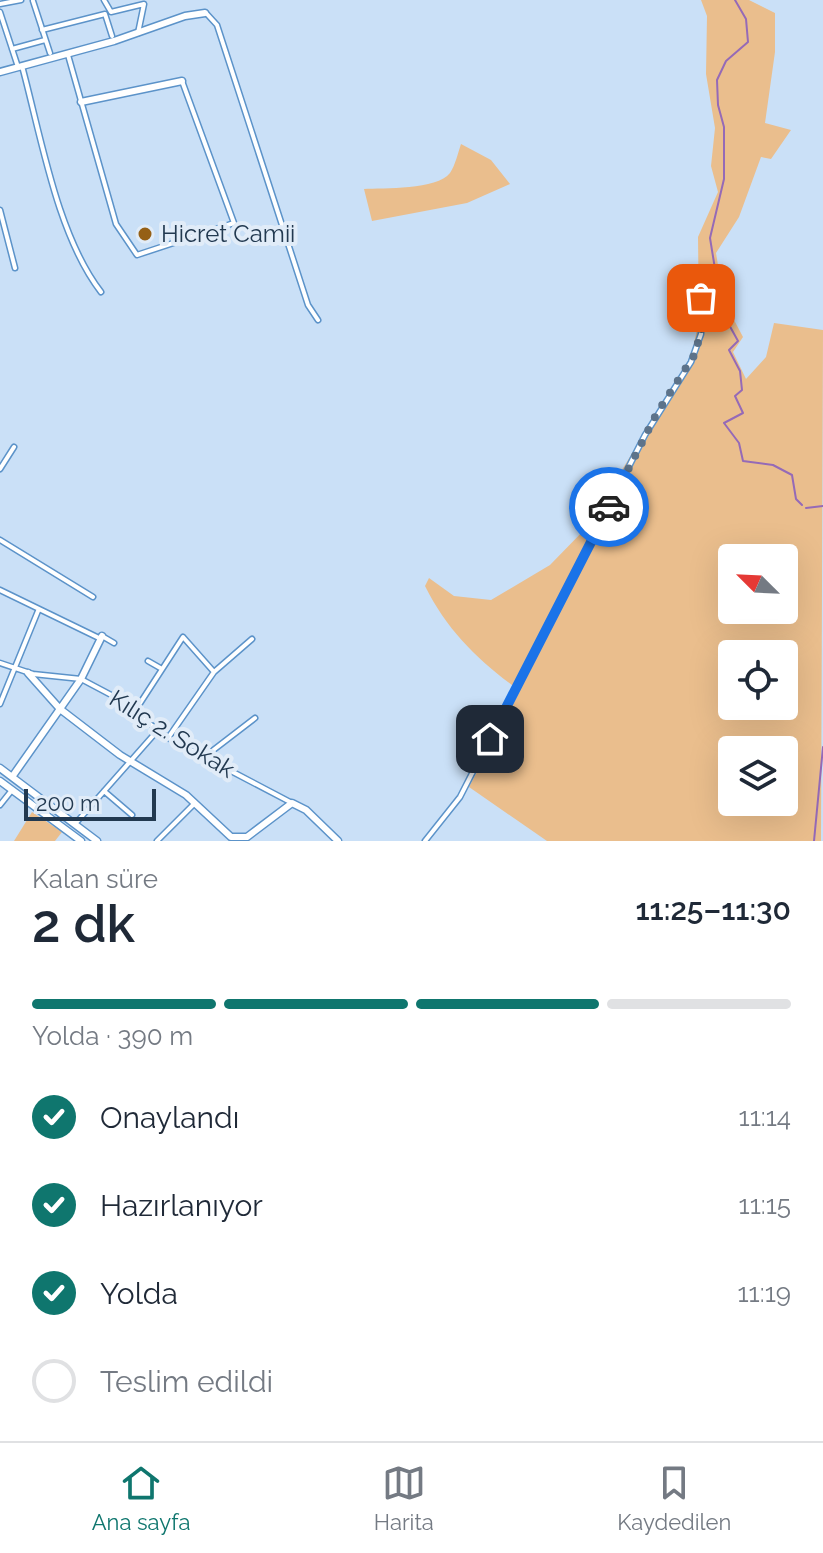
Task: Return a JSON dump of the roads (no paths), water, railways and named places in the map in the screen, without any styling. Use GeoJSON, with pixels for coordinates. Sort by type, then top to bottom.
{"type":"FeatureCollection","features":[{"type":"Feature","properties":{"kind":"street"},"geometry":{"type":"LineString","coordinates":[[2,4],[21,0]]}},
{"type":"Feature","properties":{"kind":"street"},"geometry":{"type":"LineString","coordinates":[[104,0],[112,36]]}},
{"type":"Feature","properties":{"kind":"street"},"geometry":{"type":"LineString","coordinates":[[33,1],[50,53]]}},
{"type":"Feature","properties":{"kind":"street"},"geometry":{"type":"LineString","coordinates":[[42,30],[144,4],[138,33]]}},
{"type":"Feature","properties":{"kind":"street"},"geometry":{"type":"LineString","coordinates":[[0,12],[20,67],[61,205],[85,267],[101,292]]}},
{"type":"Feature","properties":{"kind":"street"},"geometry":{"type":"LineString","coordinates":[[0,72],[68,55],[185,16],[205,13],[217,25],[308,305],[318,320]]}},
{"type":"Feature","properties":{"kind":"street"},"geometry":{"type":"LineString","coordinates":[[0,36],[8,34]]}},
{"type":"Feature","properties":{"kind":"street"},"geometry":{"type":"LineString","coordinates":[[12,49],[46,40]]}},
{"type":"Feature","properties":{"kind":"street"},"geometry":{"type":"LineString","coordinates":[[68,55],[81,102],[118,232],[137,255],[234,223],[182,81],[81,102]]}},
{"type":"Feature","properties":{"kind":"street"},"geometry":{"type":"LineString","coordinates":[[0,210],[15,268]]}},
{"type":"Feature","properties":{"kind":"street"},"geometry":{"type":"LineString","coordinates":[[425,841],[460,797],[645,435],[691,362],[701,334],[701,298]]}},
{"type":"Feature","properties":{"kind":"street"},"geometry":{"type":"LineString","coordinates":[[0,469],[14,447]]}},
{"type":"Feature","properties":{"kind":"street"},"geometry":{"type":"LineString","coordinates":[[0,540],[93,597]]}},
{"type":"Feature","properties":{"kind":"street"},"geometry":{"type":"LineString","coordinates":[[0,590],[114,643]]}},
{"type":"Feature","properties":{"kind":"street"},"geometry":{"type":"LineString","coordinates":[[0,704],[17,670],[39,610]]}},
{"type":"Feature","properties":{"kind":"street"},"geometry":{"type":"LineString","coordinates":[[135,711],[183,637],[214,672]]}},
{"type":"Feature","properties":{"kind":"street"},"geometry":{"type":"LineString","coordinates":[[12,777],[81,679],[101,638]]}},
{"type":"Feature","properties":{"kind":"street"},"geometry":{"type":"LineString","coordinates":[[168,738],[214,672],[252,639]]}},
{"type":"Feature","properties":{"kind":"street"},"geometry":{"type":"LineString","coordinates":[[148,661],[162,669]]}},
{"type":"Feature","properties":{"kind":"street"},"geometry":{"type":"LineString","coordinates":[[0,663],[28,673],[81,679]]}},
{"type":"Feature","properties":{"kind":"street"},"geometry":{"type":"LineString","coordinates":[[28,673],[60,709],[130,762],[195,803],[225,834],[238,839],[247,837],[292,803]]}},
{"type":"Feature","properties":{"kind":"street","name":"Kılıç 2. Sokak"},"geometry":{"type":"LineString","coordinates":[[81,679],[135,711],[168,738],[306,810],[338,841]]}},
{"type":"Feature","properties":{"kind":"street"},"geometry":{"type":"LineString","coordinates":[[203,758],[255,718]]}},
{"type":"Feature","properties":{"kind":"street"},"geometry":{"type":"LineString","coordinates":[[75,824],[158,730]]}},
{"type":"Feature","properties":{"kind":"street"},"geometry":{"type":"LineString","coordinates":[[0,768],[97,841]]}},
{"type":"Feature","properties":{"kind":"street"},"geometry":{"type":"LineString","coordinates":[[0,781],[81,841]]}},
{"type":"Feature","properties":{"kind":"street"},"geometry":{"type":"LineString","coordinates":[[0,805],[12,790]]}},
{"type":"Feature","properties":{"kind":"street"},"geometry":{"type":"LineString","coordinates":[[104,791],[132,815]]}},
{"type":"Feature","properties":{"kind":"street"},"geometry":{"type":"LineString","coordinates":[[157,841],[195,803]]}},
{"type":"Feature","properties":{"kind":"waterway"},"geometry":{"type":"LineString","coordinates":[[735,0],[746,19],[748,42],[726,61],[717,80],[718,105],[724,127],[724,179],[710,238],[722,312],[738,341],[729,350],[740,371],[742,390],[735,396],[743,413],[724,423],[739,443],[743,461],[773,465],[792,475],[796,499],[802,505]]}},
{"type":"Feature","properties":{"kind":"waterway"},"geometry":{"type":"LineString","coordinates":[[806,508],[823,506]]}},
{"type":"Feature","properties":{"kind":"waterway"},"geometry":{"type":"LineString","coordinates":[[814,841],[823,747]]}},
{"type":"Feature","properties":{"kind":"place","name":"Hicret Camii"},"geometry":{"type":"Point","coordinates":[145,234]}}]}
